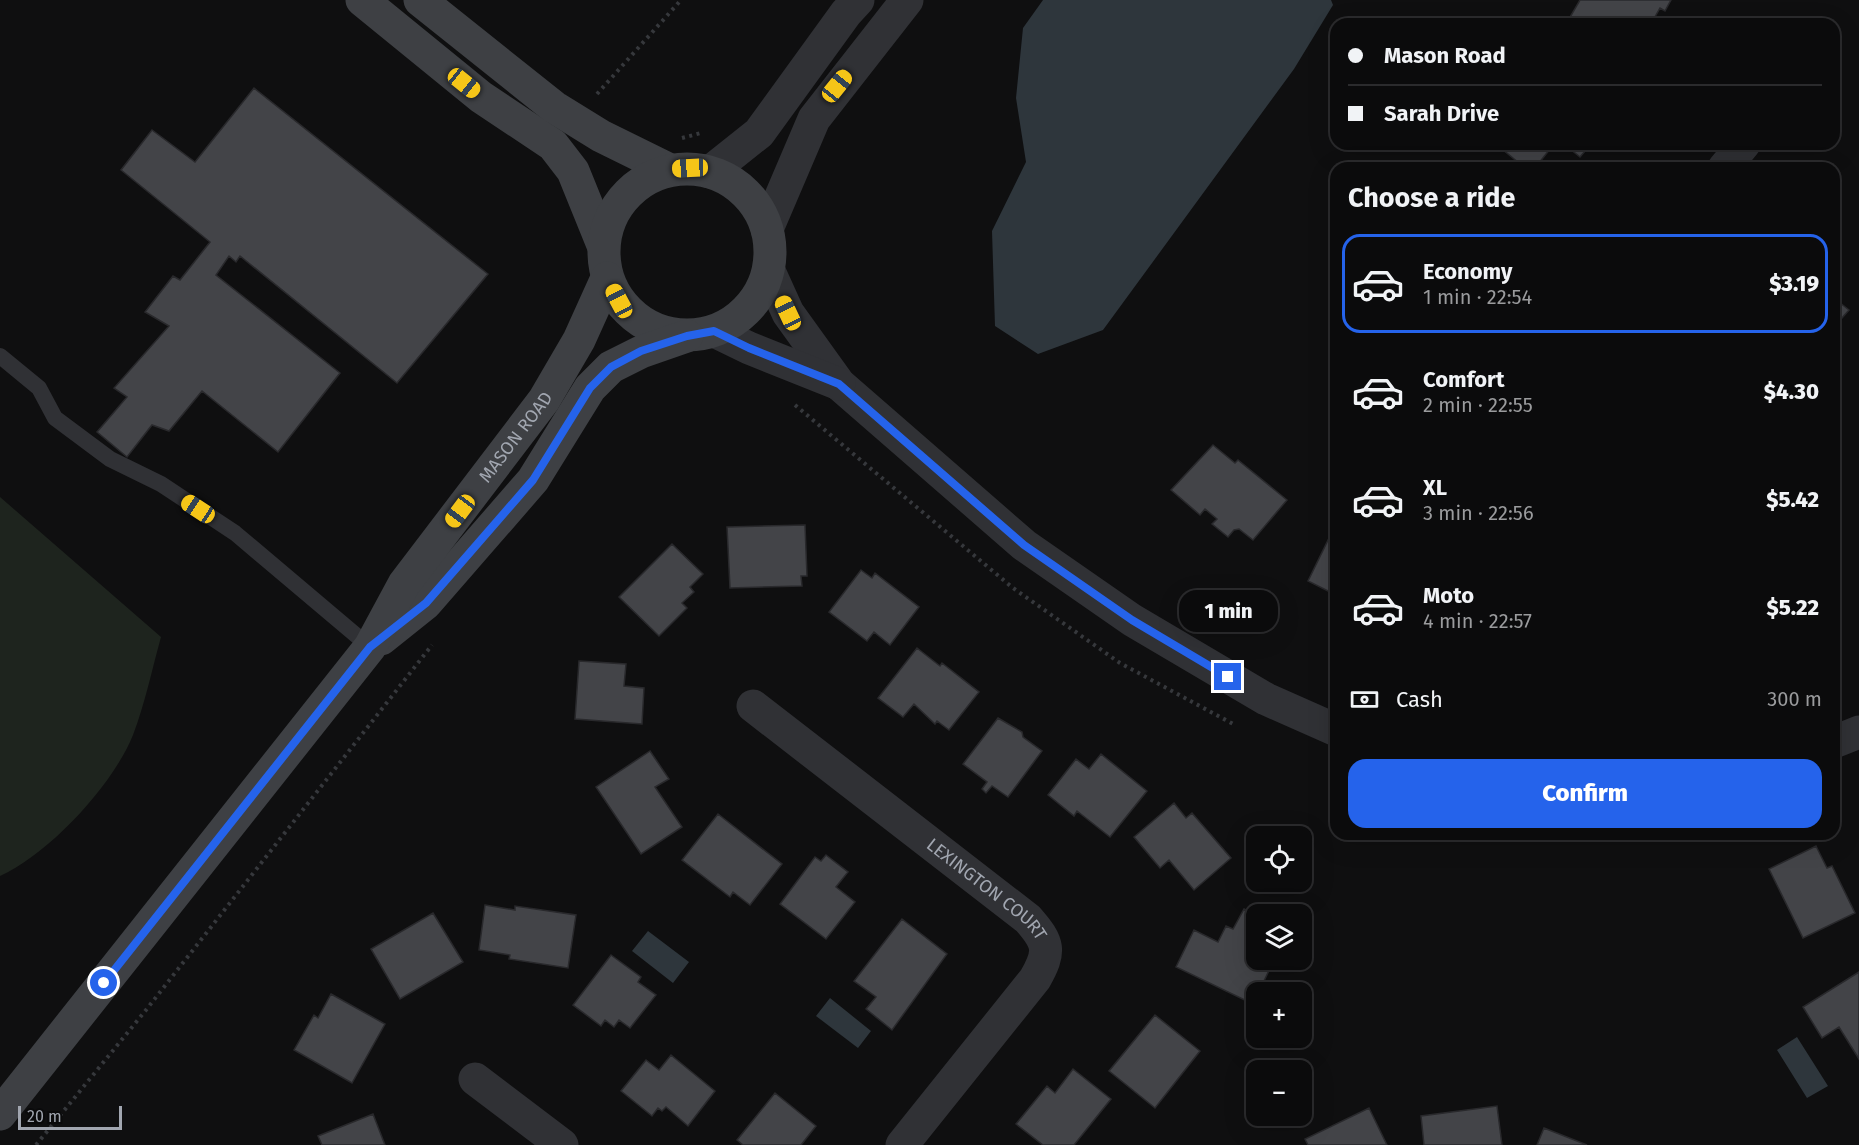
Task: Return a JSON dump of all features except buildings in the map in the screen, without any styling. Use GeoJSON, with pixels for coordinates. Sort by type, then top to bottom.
{"type":"FeatureCollection","features":[{"type":"Feature","properties":{"kind":"main road"},"geometry":{"type":"LineString","coordinates":[[362,0],[481,97],[553,146],[573,171],[603,245],[607,278],[619,301],[638,320],[660,332],[700,334],[739,318],[758,297],[769,271],[770,255],[767,229],[758,208],[744,190],[710,172],[690,168],[673,155],[601,136],[554,107],[420,0]]}},
{"type":"Feature","properties":{"kind":"main road"},"geometry":{"type":"LineString","coordinates":[[603,245],[609,219],[624,196],[673,155]]}},
{"type":"Feature","properties":{"kind":"main road","name":"MASON ROAD"},"geometry":{"type":"LineString","coordinates":[[0,1114],[370,647],[405,584],[544,400],[579,340],[607,278]]}},
{"type":"Feature","properties":{"kind":"main road","name":"MASON ROAD"},"geometry":{"type":"LineString","coordinates":[[370,647],[426,603],[533,480],[590,388],[611,367],[641,351],[700,334]]}},
{"type":"Feature","properties":{"kind":"street"},"geometry":{"type":"LineString","coordinates":[[710,172],[759,133],[846,13],[858,0]]}},
{"type":"Feature","properties":{"kind":"street"},"geometry":{"type":"LineString","coordinates":[[767,229],[814,119],[907,0]]}},
{"type":"Feature","properties":{"kind":"street"},"geometry":{"type":"LineString","coordinates":[[1729,162],[1739,150]]}},
{"type":"Feature","properties":{"kind":"street"},"geometry":{"type":"LineString","coordinates":[[769,271],[788,313],[839,384],[1024,545],[1132,620],[1256,693],[1330,727]]}},
{"type":"Feature","properties":{"kind":"street"},"geometry":{"type":"LineString","coordinates":[[700,334],[749,348],[839,384]]}},
{"type":"Feature","properties":{"kind":"street","name":"LEXINGTON COURT"},"geometry":{"type":"LineString","coordinates":[[753,706],[1028,919],[1042,935],[1048,949],[1035,979],[902,1145]]}},
{"type":"Feature","properties":{"kind":"street"},"geometry":{"type":"LineString","coordinates":[[1840,740],[1859,732]]}},
{"type":"Feature","properties":{"kind":"street"},"geometry":{"type":"LineString","coordinates":[[476,1079],[562,1145]]}},
{"type":"Feature","properties":{"kind":"lane"},"geometry":{"type":"LineString","coordinates":[[0,356],[39,388],[55,418],[110,459],[161,484],[235,533],[370,647]]}},
{"type":"Feature","properties":{"kind":"path"},"geometry":{"type":"LineString","coordinates":[[593,99],[681,0]]}},
{"type":"Feature","properties":{"kind":"path"},"geometry":{"type":"LineString","coordinates":[[673,155],[708,132]]}},
{"type":"Feature","properties":{"kind":"path"},"geometry":{"type":"LineString","coordinates":[[790,401],[1013,588],[1120,663],[1234,724]]}},
{"type":"Feature","properties":{"kind":"path"},"geometry":{"type":"LineString","coordinates":[[36,1145],[176,973],[436,640]]}},
{"type":"Feature","properties":{"kind":"shaded area"},"geometry":{"type":"Polygon","coordinates":[[[1043,0],[1331,0],[1333,5],[1294,69],[1103,330],[1038,354],[995,326],[992,231],[1026,162],[1016,98],[1023,28],[1043,0]]]}},
{"type":"Feature","properties":{"kind":"shaded area"},"geometry":{"type":"Polygon","coordinates":[[[0,497],[161,637],[133,735],[111,775],[95,796],[58,835],[39,852],[0,876],[0,497]]]}},
{"type":"Feature","properties":{"kind":"shaded area"},"geometry":{"type":"Polygon","coordinates":[[[648,931],[689,962],[673,983],[632,951],[648,931]]]}},
{"type":"Feature","properties":{"kind":"shaded area"},"geometry":{"type":"Polygon","coordinates":[[[830,998],[871,1031],[858,1048],[816,1016],[830,998]]]}},
{"type":"Feature","properties":{"kind":"shaded area"},"geometry":{"type":"Polygon","coordinates":[[[1797,1037],[1828,1086],[1807,1098],[1777,1050],[1797,1037]]]}},
{"type":"Feature","properties":{"kind":"route"},"geometry":{"type":"LineString","coordinates":[[104,983],[370,647],[426,603],[533,480],[590,388],[611,367],[641,351],[687,336],[714,331],[749,348],[839,384],[1024,545],[1132,620],[1228,677]]}}]}
